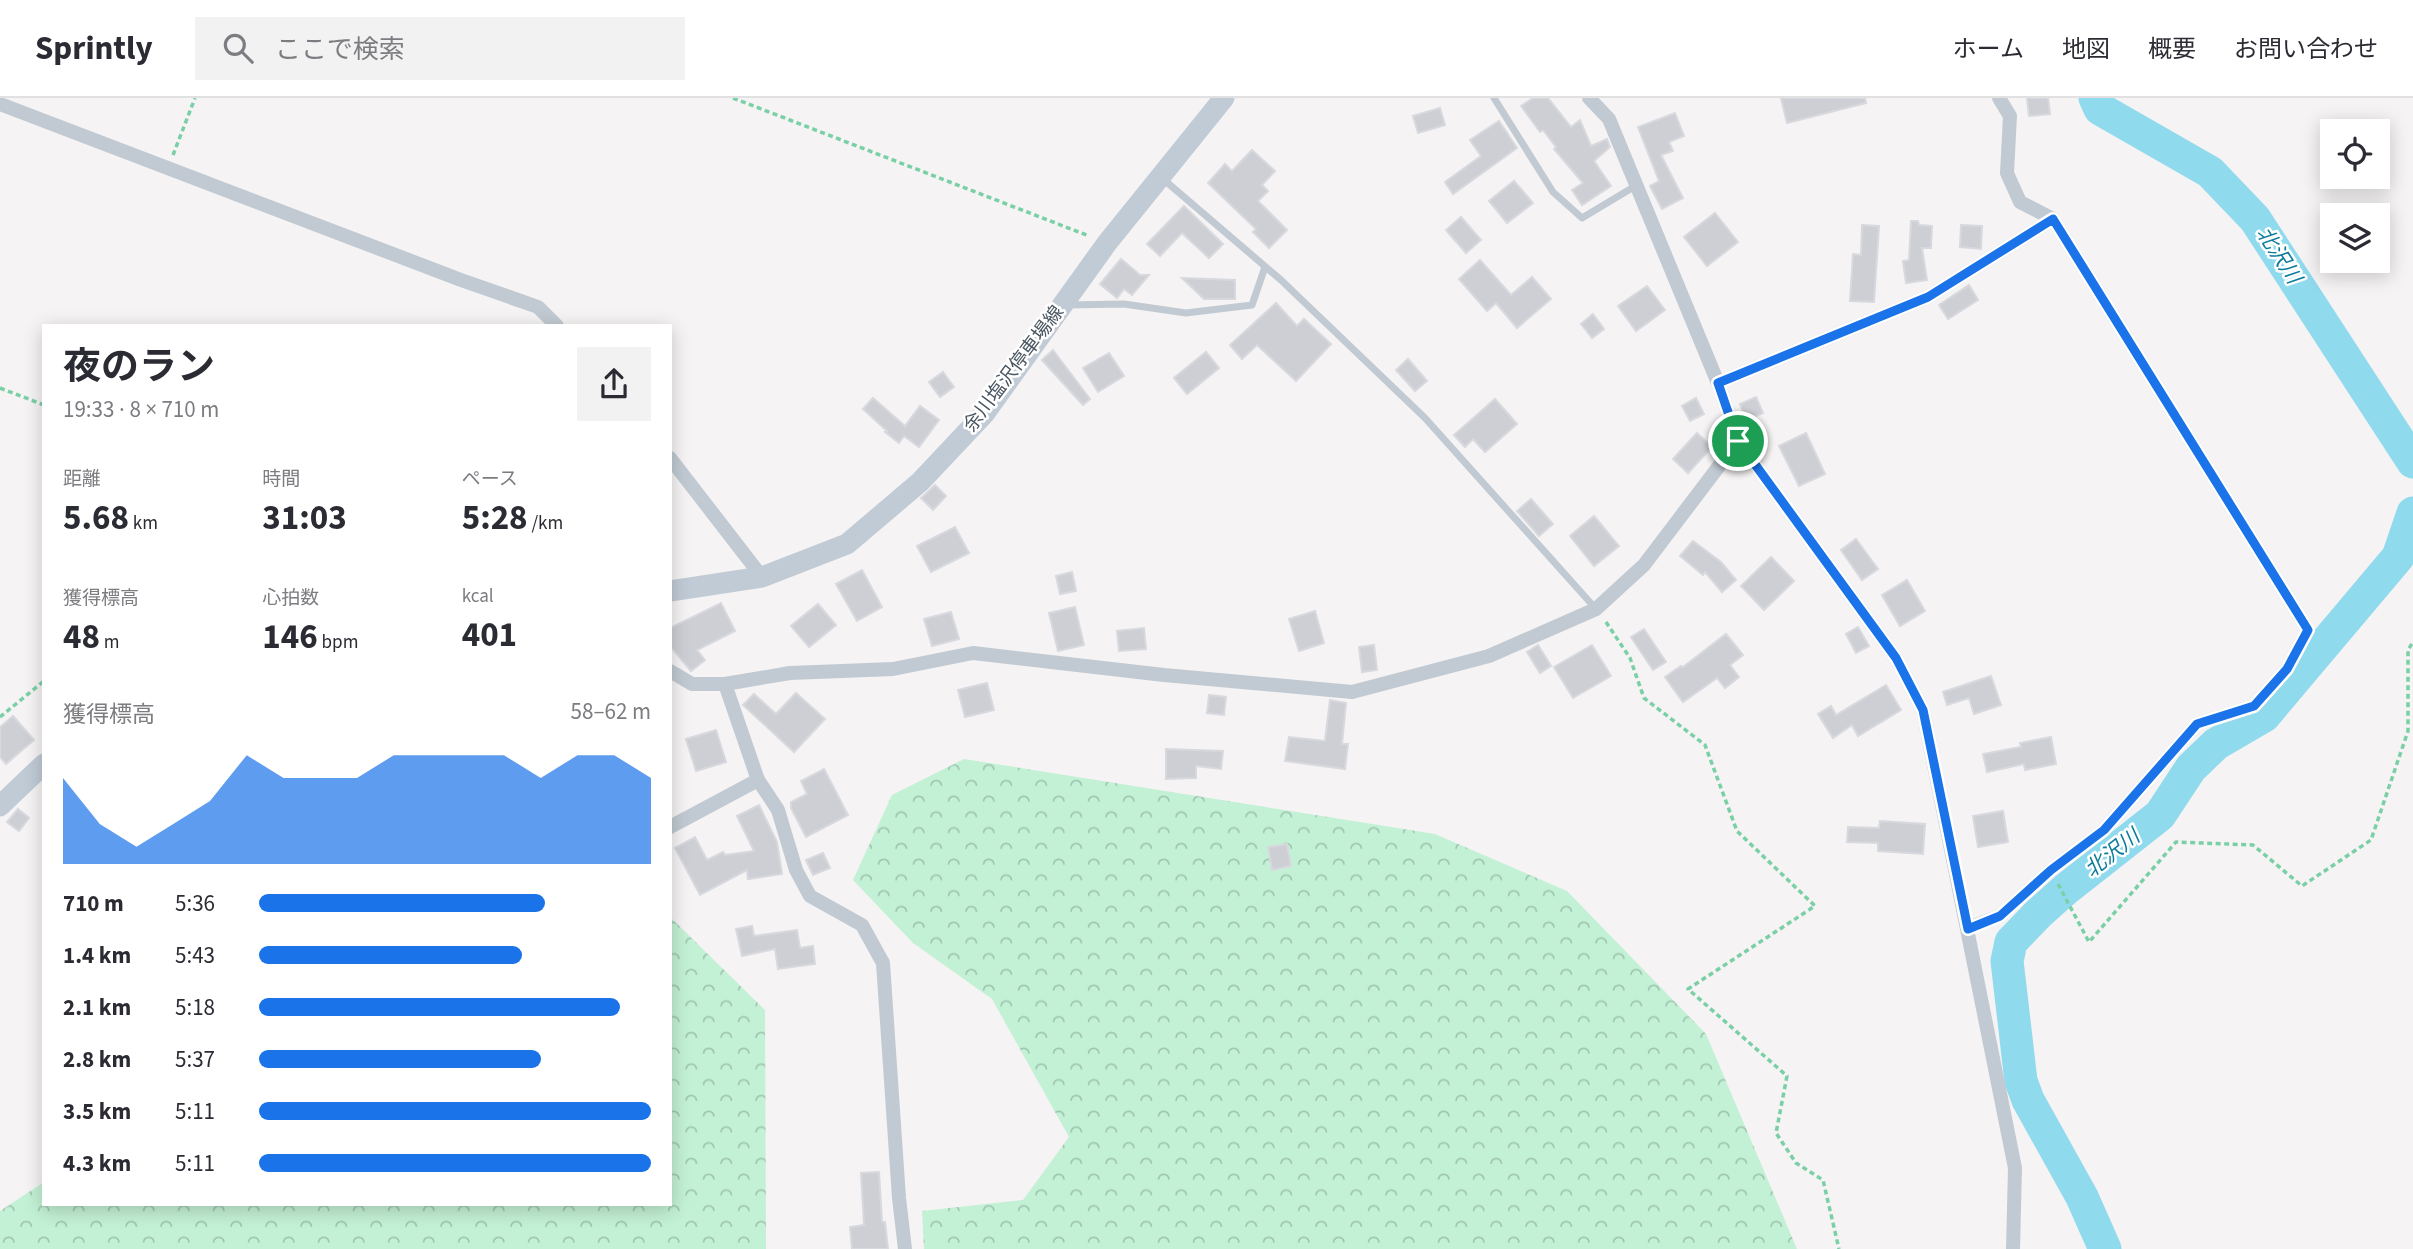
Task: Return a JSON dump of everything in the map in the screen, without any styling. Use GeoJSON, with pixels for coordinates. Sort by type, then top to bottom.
{"type":"FeatureCollection","features":[{"type":"Feature","properties":{"kind":"main road","name":"余川塩沢停車場線"},"geometry":{"type":"LineString","coordinates":[[672,592],[762,577],[847,544],[920,482],[985,413],[1107,243],[1224,98]]}},
{"type":"Feature","properties":{"kind":"main road"},"geometry":{"type":"LineString","coordinates":[[0,806],[42,766]]}},
{"type":"Feature","properties":{"kind":"street"},"geometry":{"type":"LineString","coordinates":[[1589,98],[1609,119],[1718,383],[1738,441],[1896,658],[1923,710],[2015,1168],[2013,1249]]}},
{"type":"Feature","properties":{"kind":"street"},"geometry":{"type":"LineString","coordinates":[[1968,929],[2000,916],[2051,870],[2104,830],[2197,724],[2254,706],[2287,669],[2308,630],[2053,219],[2020,202],[2007,173],[2010,116],[1999,98]]}},
{"type":"Feature","properties":{"kind":"street"},"geometry":{"type":"LineString","coordinates":[[0,104],[538,307],[555,324]]}},
{"type":"Feature","properties":{"kind":"street"},"geometry":{"type":"LineString","coordinates":[[1718,383],[1928,297],[2053,219]]}},
{"type":"Feature","properties":{"kind":"street"},"geometry":{"type":"LineString","coordinates":[[672,672],[692,684],[725,684],[790,673],[893,669],[973,653],[1164,675],[1352,692],[1489,656],[1597,609],[1644,565],[1738,441]]}},
{"type":"Feature","properties":{"kind":"street"},"geometry":{"type":"LineString","coordinates":[[672,461],[762,577]]}},
{"type":"Feature","properties":{"kind":"street"},"geometry":{"type":"LineString","coordinates":[[725,684],[758,780],[778,810],[796,870],[810,896],[862,925],[883,962],[905,1249]]}},
{"type":"Feature","properties":{"kind":"street"},"geometry":{"type":"LineString","coordinates":[[672,826],[758,780]]}},
{"type":"Feature","properties":{"kind":"lane"},"geometry":{"type":"LineString","coordinates":[[1494,98],[1553,191],[1582,218],[1637,185]]}},
{"type":"Feature","properties":{"kind":"lane"},"geometry":{"type":"LineString","coordinates":[[1160,177],[1265,267],[1425,418],[1597,609]]}},
{"type":"Feature","properties":{"kind":"lane"},"geometry":{"type":"LineString","coordinates":[[1063,305],[1124,304],[1186,313],[1252,305],[1265,267]]}},
{"type":"Feature","properties":{"kind":"path"},"geometry":{"type":"LineString","coordinates":[[168,169],[195,98]]}},
{"type":"Feature","properties":{"kind":"path"},"geometry":{"type":"LineString","coordinates":[[733,98],[1107,243]]}},
{"type":"Feature","properties":{"kind":"path"},"geometry":{"type":"LineString","coordinates":[[0,388],[42,404]]}},
{"type":"Feature","properties":{"kind":"path"},"geometry":{"type":"LineString","coordinates":[[1597,609],[1630,658],[1644,698],[1705,745],[1737,831],[1815,906],[1688,989],[1787,1076],[1776,1133],[1796,1163],[1823,1180],[1839,1249]]}},
{"type":"Feature","properties":{"kind":"path"},"geometry":{"type":"LineString","coordinates":[[2051,870],[2089,942],[2176,842],[2253,845],[2302,886],[2371,840],[2408,731],[2408,650],[2413,642]]}},
{"type":"Feature","properties":{"kind":"path"},"geometry":{"type":"LineString","coordinates":[[0,717],[42,683]]}},
{"type":"Feature","properties":{"kind":"green space"},"geometry":{"type":"Polygon","coordinates":[[[964,759],[1435,834],[1567,891],[1706,1034],[1797,1249],[924,1249],[922,1211],[1023,1200],[1069,1137],[992,999],[913,943],[853,880],[892,795],[964,759]]]}},
{"type":"Feature","properties":{"kind":"green space"},"geometry":{"type":"Polygon","coordinates":[[[672,919],[765,1010],[766,1249],[0,1249],[0,1211],[42,1183],[42,1206],[672,1206],[672,919]]]}},
{"type":"Feature","properties":{"kind":"building"},"geometry":{"type":"Polygon","coordinates":[[[1533,98],[1548,98],[1571,127],[1580,120],[1591,146],[1607,139],[1610,147],[1594,161],[1611,186],[1582,205],[1572,190],[1583,183],[1521,106],[1533,98]]]}},
{"type":"Feature","properties":{"kind":"building"},"geometry":{"type":"Polygon","coordinates":[[[1781,98],[1865,98],[1866,103],[1787,123],[1781,98]]]}},
{"type":"Feature","properties":{"kind":"building"},"geometry":{"type":"Polygon","coordinates":[[[2027,98],[2048,98],[2050,114],[2029,116],[2027,98]]]}},
{"type":"Feature","properties":{"kind":"building"},"geometry":{"type":"Polygon","coordinates":[[[1440,108],[1445,125],[1418,133],[1413,116],[1440,108]]]}},
{"type":"Feature","properties":{"kind":"building"},"geometry":{"type":"Polygon","coordinates":[[[1675,113],[1684,136],[1669,142],[1673,151],[1661,155],[1683,198],[1662,209],[1650,186],[1659,181],[1638,127],[1675,113]]]}},
{"type":"Feature","properties":{"kind":"building"},"geometry":{"type":"Polygon","coordinates":[[[1499,121],[1517,148],[1453,194],[1445,182],[1481,156],[1470,140],[1499,121]]]}},
{"type":"Feature","properties":{"kind":"building"},"geometry":{"type":"Polygon","coordinates":[[[1252,150],[1275,171],[1262,185],[1268,191],[1258,201],[1287,230],[1269,248],[1253,232],[1256,229],[1208,183],[1225,164],[1232,171],[1252,150]]]}},
{"type":"Feature","properties":{"kind":"building"},"geometry":{"type":"Polygon","coordinates":[[[1514,181],[1533,203],[1507,223],[1489,201],[1514,181]]]}},
{"type":"Feature","properties":{"kind":"building"},"geometry":{"type":"Polygon","coordinates":[[[1184,206],[1223,244],[1209,258],[1182,233],[1160,256],[1147,244],[1184,206]]]}},
{"type":"Feature","properties":{"kind":"building"},"geometry":{"type":"Polygon","coordinates":[[[1715,213],[1738,242],[1707,266],[1684,237],[1715,213]]]}},
{"type":"Feature","properties":{"kind":"building"},"geometry":{"type":"Polygon","coordinates":[[[1461,217],[1481,240],[1466,253],[1446,230],[1461,217]]]}},
{"type":"Feature","properties":{"kind":"building"},"geometry":{"type":"Polygon","coordinates":[[[1911,221],[1932,226],[1931,248],[1922,248],[1927,280],[1906,283],[1903,261],[1909,260],[1911,221]]]}},
{"type":"Feature","properties":{"kind":"building"},"geometry":{"type":"Polygon","coordinates":[[[1862,225],[1879,226],[1874,302],[1850,301],[1853,254],[1861,255],[1862,225]]]}},
{"type":"Feature","properties":{"kind":"building"},"geometry":{"type":"Polygon","coordinates":[[[1961,225],[1982,226],[1981,249],[1960,247],[1961,225]]]}},
{"type":"Feature","properties":{"kind":"building"},"geometry":{"type":"Polygon","coordinates":[[[1121,259],[1140,275],[1149,275],[1132,295],[1124,289],[1117,298],[1100,284],[1121,259]]]}},
{"type":"Feature","properties":{"kind":"building"},"geometry":{"type":"Polygon","coordinates":[[[1480,260],[1511,295],[1532,277],[1551,299],[1517,328],[1496,303],[1487,311],[1459,279],[1480,260]]]}},
{"type":"Feature","properties":{"kind":"building"},"geometry":{"type":"Polygon","coordinates":[[[1182,278],[1235,280],[1235,299],[1204,299],[1182,278]]]}},
{"type":"Feature","properties":{"kind":"building"},"geometry":{"type":"Polygon","coordinates":[[[1969,285],[1978,300],[1948,319],[1939,305],[1969,285]]]}},
{"type":"Feature","properties":{"kind":"building"},"geometry":{"type":"Polygon","coordinates":[[[1647,286],[1665,310],[1636,331],[1618,306],[1647,286]]]}},
{"type":"Feature","properties":{"kind":"building"},"geometry":{"type":"Polygon","coordinates":[[[1276,303],[1297,326],[1304,319],[1331,344],[1296,381],[1257,345],[1242,359],[1230,345],[1276,303]]]}},
{"type":"Feature","properties":{"kind":"building"},"geometry":{"type":"Polygon","coordinates":[[[1593,314],[1604,329],[1592,338],[1581,324],[1593,314]]]}},
{"type":"Feature","properties":{"kind":"building"},"geometry":{"type":"Polygon","coordinates":[[[1053,350],[1090,399],[1083,405],[1042,360],[1053,350]]]}},
{"type":"Feature","properties":{"kind":"building"},"geometry":{"type":"Polygon","coordinates":[[[1206,352],[1219,368],[1187,394],[1174,378],[1206,352]]]}},
{"type":"Feature","properties":{"kind":"building"},"geometry":{"type":"Polygon","coordinates":[[[1109,353],[1124,376],[1098,392],[1083,368],[1109,353]]]}},
{"type":"Feature","properties":{"kind":"building"},"geometry":{"type":"Polygon","coordinates":[[[1408,359],[1427,381],[1415,391],[1396,370],[1408,359]]]}},
{"type":"Feature","properties":{"kind":"building"},"geometry":{"type":"Polygon","coordinates":[[[943,372],[954,387],[940,397],[929,382],[943,372]]]}},
{"type":"Feature","properties":{"kind":"building"},"geometry":{"type":"Polygon","coordinates":[[[1756,397],[1763,413],[1746,420],[1740,404],[1756,397]]]}},
{"type":"Feature","properties":{"kind":"building"},"geometry":{"type":"Polygon","coordinates":[[[873,398],[905,426],[920,406],[939,420],[919,447],[904,436],[899,443],[863,409],[873,398]]]}},
{"type":"Feature","properties":{"kind":"building"},"geometry":{"type":"Polygon","coordinates":[[[1696,398],[1704,414],[1690,421],[1682,406],[1696,398]]]}},
{"type":"Feature","properties":{"kind":"building"},"geometry":{"type":"Polygon","coordinates":[[[1495,399],[1517,424],[1485,452],[1473,439],[1465,447],[1454,435],[1495,399]]]}},
{"type":"Feature","properties":{"kind":"building"},"geometry":{"type":"Polygon","coordinates":[[[1697,433],[1712,447],[1688,473],[1673,459],[1697,433]]]}},
{"type":"Feature","properties":{"kind":"building"},"geometry":{"type":"Polygon","coordinates":[[[1806,433],[1825,474],[1799,486],[1779,446],[1806,433]]]}},
{"type":"Feature","properties":{"kind":"building"},"geometry":{"type":"Polygon","coordinates":[[[935,485],[946,496],[933,510],[921,498],[935,485]]]}},
{"type":"Feature","properties":{"kind":"building"},"geometry":{"type":"Polygon","coordinates":[[[1531,499],[1553,524],[1539,536],[1517,511],[1531,499]]]}},
{"type":"Feature","properties":{"kind":"building"},"geometry":{"type":"Polygon","coordinates":[[[1594,516],[1619,546],[1594,566],[1570,536],[1594,516]]]}},
{"type":"Feature","properties":{"kind":"building"},"geometry":{"type":"Polygon","coordinates":[[[955,527],[969,553],[931,572],[917,546],[955,527]]]}},
{"type":"Feature","properties":{"kind":"building"},"geometry":{"type":"Polygon","coordinates":[[[1856,539],[1878,569],[1862,580],[1841,550],[1856,539]]]}},
{"type":"Feature","properties":{"kind":"building"},"geometry":{"type":"Polygon","coordinates":[[[1693,541],[1721,562],[1736,580],[1722,592],[1705,572],[1703,575],[1680,556],[1693,541]]]}},
{"type":"Feature","properties":{"kind":"building"},"geometry":{"type":"Polygon","coordinates":[[[1771,557],[1794,581],[1764,610],[1741,586],[1771,557]]]}},
{"type":"Feature","properties":{"kind":"building"},"geometry":{"type":"Polygon","coordinates":[[[862,570],[882,607],[857,621],[836,584],[862,570]]]}},
{"type":"Feature","properties":{"kind":"building"},"geometry":{"type":"Polygon","coordinates":[[[1072,572],[1076,591],[1060,594],[1056,576],[1072,572]]]}},
{"type":"Feature","properties":{"kind":"building"},"geometry":{"type":"Polygon","coordinates":[[[1907,580],[1925,611],[1900,626],[1882,595],[1907,580]]]}},
{"type":"Feature","properties":{"kind":"building"},"geometry":{"type":"Polygon","coordinates":[[[721,603],[735,631],[697,650],[705,660],[691,671],[672,648],[672,627],[721,603]]]}},
{"type":"Feature","properties":{"kind":"building"},"geometry":{"type":"Polygon","coordinates":[[[818,604],[836,625],[809,647],[791,626],[818,604]]]}},
{"type":"Feature","properties":{"kind":"building"},"geometry":{"type":"Polygon","coordinates":[[[1075,607],[1084,645],[1058,651],[1049,613],[1075,607]]]}},
{"type":"Feature","properties":{"kind":"building"},"geometry":{"type":"Polygon","coordinates":[[[1315,611],[1324,643],[1299,651],[1289,619],[1315,611]]]}},
{"type":"Feature","properties":{"kind":"building"},"geometry":{"type":"Polygon","coordinates":[[[951,612],[959,639],[932,646],[924,619],[951,612]]]}},
{"type":"Feature","properties":{"kind":"building"},"geometry":{"type":"Polygon","coordinates":[[[1858,627],[1869,646],[1856,653],[1846,634],[1858,627]]]}},
{"type":"Feature","properties":{"kind":"building"},"geometry":{"type":"Polygon","coordinates":[[[1144,628],[1146,649],[1119,651],[1117,631],[1144,628]]]}},
{"type":"Feature","properties":{"kind":"building"},"geometry":{"type":"Polygon","coordinates":[[[1644,629],[1666,662],[1653,670],[1631,637],[1644,629]]]}},
{"type":"Feature","properties":{"kind":"building"},"geometry":{"type":"Polygon","coordinates":[[[1726,634],[1743,655],[1730,665],[1739,677],[1725,688],[1717,678],[1683,702],[1665,677],[1683,667],[1726,634]]]}},
{"type":"Feature","properties":{"kind":"building"},"geometry":{"type":"Polygon","coordinates":[[[1374,645],[1377,670],[1362,672],[1359,647],[1374,645]]]}},
{"type":"Feature","properties":{"kind":"building"},"geometry":{"type":"Polygon","coordinates":[[[1538,645],[1551,666],[1540,673],[1527,652],[1538,645]]]}},
{"type":"Feature","properties":{"kind":"building"},"geometry":{"type":"Polygon","coordinates":[[[1592,645],[1611,676],[1573,698],[1554,667],[1592,645]]]}},
{"type":"Feature","properties":{"kind":"building"},"geometry":{"type":"Polygon","coordinates":[[[1991,676],[2001,705],[1974,714],[1969,698],[1947,705],[1943,692],[1991,676]]]}},
{"type":"Feature","properties":{"kind":"building"},"geometry":{"type":"Polygon","coordinates":[[[987,683],[994,710],[965,717],[958,690],[987,683]]]}},
{"type":"Feature","properties":{"kind":"building"},"geometry":{"type":"Polygon","coordinates":[[[1886,685],[1901,710],[1858,736],[1852,725],[1833,738],[1818,714],[1831,706],[1836,715],[1886,685]]]}},
{"type":"Feature","properties":{"kind":"building"},"geometry":{"type":"Polygon","coordinates":[[[796,693],[825,719],[794,752],[743,705],[754,694],[776,714],[796,693]]]}},
{"type":"Feature","properties":{"kind":"building"},"geometry":{"type":"Polygon","coordinates":[[[1209,695],[1226,697],[1224,715],[1207,713],[1209,695]]]}},
{"type":"Feature","properties":{"kind":"building"},"geometry":{"type":"Polygon","coordinates":[[[1330,700],[1346,703],[1342,744],[1348,744],[1345,769],[1285,761],[1289,737],[1325,741],[1330,700]]]}},
{"type":"Feature","properties":{"kind":"building"},"geometry":{"type":"Polygon","coordinates":[[[13,716],[34,740],[6,764],[0,757],[0,727],[13,716]]]}},
{"type":"Feature","properties":{"kind":"building"},"geometry":{"type":"Polygon","coordinates":[[[716,730],[726,762],[696,771],[686,739],[716,730]]]}},
{"type":"Feature","properties":{"kind":"building"},"geometry":{"type":"Polygon","coordinates":[[[2051,737],[2056,764],[2025,770],[2024,764],[1987,772],[1983,754],[2021,747],[2020,743],[2051,737]]]}},
{"type":"Feature","properties":{"kind":"building"},"geometry":{"type":"Polygon","coordinates":[[[1166,749],[1223,751],[1221,769],[1196,766],[1196,778],[1166,779],[1166,749]]]}},
{"type":"Feature","properties":{"kind":"building"},"geometry":{"type":"Polygon","coordinates":[[[824,769],[848,815],[806,837],[791,808],[791,802],[807,794],[801,781],[824,769]]]}},
{"type":"Feature","properties":{"kind":"building"},"geometry":{"type":"Polygon","coordinates":[[[759,805],[777,842],[782,874],[748,879],[747,870],[700,895],[675,848],[695,837],[707,860],[723,852],[725,855],[754,851],[737,816],[759,805]]]}},
{"type":"Feature","properties":{"kind":"building"},"geometry":{"type":"Polygon","coordinates":[[[18,809],[29,818],[19,831],[7,822],[18,809]]]}},
{"type":"Feature","properties":{"kind":"building"},"geometry":{"type":"Polygon","coordinates":[[[2003,811],[2008,842],[1978,847],[1973,816],[2003,811]]]}},
{"type":"Feature","properties":{"kind":"building"},"geometry":{"type":"Polygon","coordinates":[[[1880,821],[1925,824],[1923,854],[1878,851],[1878,843],[1847,842],[1848,827],[1879,828],[1880,821]]]}},
{"type":"Feature","properties":{"kind":"building"},"geometry":{"type":"Polygon","coordinates":[[[1287,844],[1291,866],[1272,870],[1268,847],[1287,844]]]}},
{"type":"Feature","properties":{"kind":"building"},"geometry":{"type":"Polygon","coordinates":[[[823,853],[830,868],[813,875],[806,860],[823,853]]]}},
{"type":"Feature","properties":{"kind":"building"},"geometry":{"type":"Polygon","coordinates":[[[752,926],[754,936],[797,930],[800,948],[813,946],[815,964],[778,969],[775,949],[742,956],[736,929],[752,926]]]}},
{"type":"Feature","properties":{"kind":"building"},"geometry":{"type":"Polygon","coordinates":[[[879,1172],[882,1222],[885,1222],[888,1249],[852,1249],[850,1227],[864,1225],[861,1173],[879,1172]]]}},
{"type":"Feature","properties":{"kind":"waterway","name":"北沢川"},"geometry":{"type":"LineString","coordinates":[[2095,98],[2100,109],[2210,172],[2255,219],[2413,462]]}},
{"type":"Feature","properties":{"kind":"waterway","name":"北沢川"},"geometry":{"type":"LineString","coordinates":[[2105,1249],[2082,1197],[2028,1100],[2021,1081],[2007,961],[2011,942],[2066,889],[2160,815],[2191,768],[2216,744],[2264,716],[2398,557],[2413,513]]}},
{"type":"Feature","properties":{"kind":"route"},"geometry":{"type":"LineString","coordinates":[[2053,219],[2308,630],[2287,669],[2254,706],[2197,724],[2104,830],[2051,870],[2000,916],[1968,929],[1923,710],[1896,658],[1738,441],[1718,383],[1928,297],[2053,219]]}}]}
